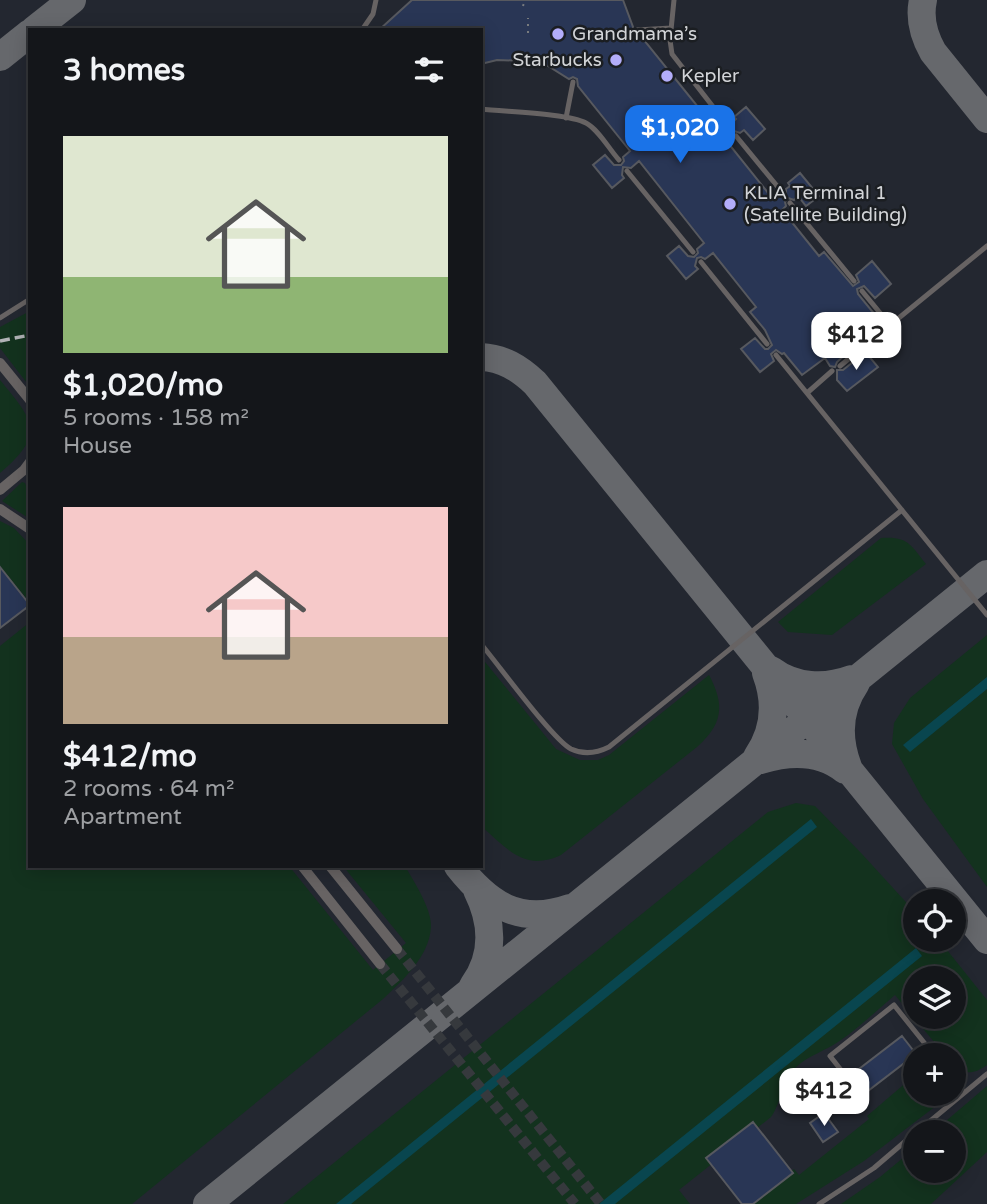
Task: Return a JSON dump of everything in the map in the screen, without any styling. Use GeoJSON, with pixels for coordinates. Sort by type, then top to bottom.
{"type":"FeatureCollection","features":[{"type":"Feature","properties":{"kind":"street"},"geometry":{"type":"LineString","coordinates":[[0,363],[28,398]]}},
{"type":"Feature","properties":{"kind":"street"},"geometry":{"type":"LineString","coordinates":[[0,489],[28,465]]}},
{"type":"Feature","properties":{"kind":"street"},"geometry":{"type":"LineString","coordinates":[[0,509],[28,528]]}},
{"type":"Feature","properties":{"kind":"street"},"geometry":{"type":"LineString","coordinates":[[304,868],[380,964]]}},
{"type":"Feature","properties":{"kind":"street"},"geometry":{"type":"LineString","coordinates":[[332,868],[397,949]]}},
{"type":"Feature","properties":{"kind":"lane"},"geometry":{"type":"LineString","coordinates":[[363,28],[373,14],[376,0]]}},
{"type":"Feature","properties":{"kind":"lane"},"geometry":{"type":"LineString","coordinates":[[674,0],[670,48],[674,59],[728,126]]}},
{"type":"Feature","properties":{"kind":"lane"},"geometry":{"type":"LineString","coordinates":[[637,30],[671,28]]}},
{"type":"Feature","properties":{"kind":"lane"},"geometry":{"type":"LineString","coordinates":[[566,118],[573,82]]}},
{"type":"Feature","properties":{"kind":"lane"},"geometry":{"type":"LineString","coordinates":[[483,109],[566,118],[589,124],[619,160]]}},
{"type":"Feature","properties":{"kind":"lane"},"geometry":{"type":"LineString","coordinates":[[736,136],[782,192]]}},
{"type":"Feature","properties":{"kind":"lane"},"geometry":{"type":"LineString","coordinates":[[627,171],[693,252]]}},
{"type":"Feature","properties":{"kind":"lane"},"geometry":{"type":"LineString","coordinates":[[790,203],[854,281]]}},
{"type":"Feature","properties":{"kind":"lane"},"geometry":{"type":"LineString","coordinates":[[840,366],[987,246]]}},
{"type":"Feature","properties":{"kind":"lane"},"geometry":{"type":"LineString","coordinates":[[701,262],[767,344]]}},
{"type":"Feature","properties":{"kind":"lane"},"geometry":{"type":"LineString","coordinates":[[862,291],[890,326]]}},
{"type":"Feature","properties":{"kind":"lane"},"geometry":{"type":"LineString","coordinates":[[0,318],[28,300]]}},
{"type":"Feature","properties":{"kind":"lane"},"geometry":{"type":"LineString","coordinates":[[776,355],[987,615]]}},
{"type":"Feature","properties":{"kind":"lane"},"geometry":{"type":"LineString","coordinates":[[807,393],[832,371]]}},
{"type":"Feature","properties":{"kind":"lane"},"geometry":{"type":"LineString","coordinates":[[483,646],[560,741],[581,752],[600,751],[620,738],[902,510]]}},
{"type":"Feature","properties":{"kind":"lane"},"geometry":{"type":"LineString","coordinates":[[841,1070],[830,1056],[894,1005],[924,1043]]}},
{"type":"Feature","properties":{"kind":"lane"},"geometry":{"type":"LineString","coordinates":[[966,1090],[987,1074]]}},
{"type":"Feature","properties":{"kind":"lane"},"geometry":{"type":"LineString","coordinates":[[931,1120],[948,1106]]}},
{"type":"Feature","properties":{"kind":"lane"},"geometry":{"type":"LineString","coordinates":[[819,1204],[874,1168],[903,1144]]}},
{"type":"Feature","properties":{"kind":"path"},"geometry":{"type":"LineString","coordinates":[[523,6],[525,0]]}},
{"type":"Feature","properties":{"kind":"path"},"geometry":{"type":"LineString","coordinates":[[528,18],[528,33]]}},
{"type":"Feature","properties":{"kind":"shaded area"},"geometry":{"type":"Polygon","coordinates":[[[0,0],[987,0],[987,1204],[0,1204],[0,0]]]}},
{"type":"Feature","properties":{"kind":"green space"},"geometry":{"type":"Polygon","coordinates":[[[28,312],[28,384],[0,348],[0,327],[28,312]]]}},
{"type":"Feature","properties":{"kind":"green space"},"geometry":{"type":"Polygon","coordinates":[[[0,380],[27,417],[28,439],[15,459],[0,473],[0,380]]]}},
{"type":"Feature","properties":{"kind":"green space"},"geometry":{"type":"Polygon","coordinates":[[[22,482],[25,483],[28,491],[28,518],[2,501],[22,482]]]}},
{"type":"Feature","properties":{"kind":"green space"},"geometry":{"type":"Polygon","coordinates":[[[0,521],[14,528],[28,543],[28,601],[0,566],[0,521]]]}},
{"type":"Feature","properties":{"kind":"green space"},"geometry":{"type":"Polygon","coordinates":[[[881,538],[903,540],[926,564],[832,635],[788,632],[778,622],[881,538]]]}},
{"type":"Feature","properties":{"kind":"green space"},"geometry":{"type":"Polygon","coordinates":[[[28,624],[28,868],[291,868],[373,970],[406,943],[345,868],[406,868],[422,896],[431,920],[429,938],[420,958],[391,992],[132,1204],[0,1204],[0,646],[28,624]]]}},
{"type":"Feature","properties":{"kind":"green space"},"geometry":{"type":"Polygon","coordinates":[[[987,635],[987,677],[904,745],[910,751],[987,689],[987,887],[923,799],[892,744],[894,723],[910,698],[987,635]]]}},
{"type":"Feature","properties":{"kind":"green space"},"geometry":{"type":"Polygon","coordinates":[[[483,659],[556,749],[580,760],[598,760],[609,755],[709,675],[718,696],[719,714],[706,739],[697,747],[561,855],[537,861],[517,856],[483,828],[483,659]]]}},
{"type":"Feature","properties":{"kind":"green space"},"geometry":{"type":"Polygon","coordinates":[[[796,803],[815,806],[903,899],[903,952],[949,952],[960,966],[903,966],[903,1005],[895,995],[848,1035],[794,1069],[786,1080],[771,1117],[679,1190],[690,1204],[283,1204],[768,812],[796,803]]]}},
{"type":"Feature","properties":{"kind":"green space"},"geometry":{"type":"Polygon","coordinates":[[[966,974],[987,1000],[987,1065],[979,1070],[966,1072],[966,1043],[935,1043],[923,1029],[966,1029],[966,974]]]}},
{"type":"Feature","properties":{"kind":"green space"},"geometry":{"type":"Polygon","coordinates":[[[903,1085],[903,1106],[936,1106],[918,1120],[903,1120],[903,1131],[864,1161],[796,1204],[753,1204],[794,1169],[799,1175],[869,1119],[867,1116],[903,1085]]]}},
{"type":"Feature","properties":{"kind":"green space"},"geometry":{"type":"Polygon","coordinates":[[[987,1086],[987,1152],[966,1172],[966,1120],[947,1120],[987,1086]]]}},
{"type":"Feature","properties":{"kind":"green space"},"geometry":{"type":"Polygon","coordinates":[[[903,1158],[903,1183],[954,1183],[931,1204],[841,1204],[903,1158]]]}},
{"type":"Feature","properties":{"kind":"water"},"geometry":{"type":"Polygon","coordinates":[[[987,677],[987,689],[910,752],[903,745],[987,677]]]}},
{"type":"Feature","properties":{"kind":"water"},"geometry":{"type":"Polygon","coordinates":[[[811,819],[817,827],[351,1204],[336,1204],[811,819]]]}},
{"type":"Feature","properties":{"kind":"water"},"geometry":{"type":"Polygon","coordinates":[[[911,952],[919,952],[922,956],[910,966],[903,966],[903,971],[615,1204],[599,1204],[911,952]]]}},
{"type":"Feature","properties":{"kind":"building","name":"KLIA Terminal 1 (Satellite Building)"},"geometry":{"type":"Polygon","coordinates":[[[412,0],[623,0],[633,33],[640,35],[719,133],[724,129],[732,130],[732,123],[736,119],[734,117],[746,107],[765,129],[753,140],[744,130],[740,133],[734,131],[732,140],[728,143],[773,199],[778,195],[786,196],[786,189],[790,186],[788,183],[800,173],[819,196],[806,206],[798,196],[794,200],[788,198],[782,210],[819,256],[824,252],[853,286],[859,282],[856,275],[872,261],[891,284],[875,298],[864,286],[857,289],[876,316],[868,327],[871,331],[837,362],[835,367],[830,366],[825,358],[802,375],[784,353],[776,350],[771,354],[774,361],[760,372],[741,349],[755,338],[765,349],[772,345],[765,330],[750,312],[756,307],[713,253],[705,259],[697,258],[695,266],[698,269],[686,279],[667,256],[679,246],[688,256],[694,257],[698,253],[697,249],[704,243],[639,161],[631,168],[623,167],[624,178],[612,188],[593,165],[605,155],[614,165],[621,165],[623,157],[630,151],[578,86],[577,79],[569,79],[548,66],[530,61],[497,60],[483,64],[483,28],[381,28],[412,0]]]}},
{"type":"Feature","properties":{"kind":"building"},"geometry":{"type":"Polygon","coordinates":[[[863,354],[865,357],[868,355],[878,367],[847,391],[837,380],[837,370],[843,370],[863,354]]]}},
{"type":"Feature","properties":{"kind":"building"},"geometry":{"type":"Polygon","coordinates":[[[0,567],[28,602],[28,607],[0,628],[0,567]]]}},
{"type":"Feature","properties":{"kind":"building"},"geometry":{"type":"Polygon","coordinates":[[[902,1036],[907,1043],[903,1043],[903,1064],[860,1097],[846,1079],[902,1036]]]}},
{"type":"Feature","properties":{"kind":"building"},"geometry":{"type":"Polygon","coordinates":[[[824,1113],[838,1132],[823,1142],[810,1123],[824,1113]]]}},
{"type":"Feature","properties":{"kind":"building"},"geometry":{"type":"Polygon","coordinates":[[[753,1122],[793,1173],[753,1204],[742,1204],[706,1158],[753,1122]]]}},
{"type":"Feature","properties":{"kind":"taxiway"},"geometry":{"type":"LineString","coordinates":[[37,28],[72,0]]}},
{"type":"Feature","properties":{"kind":"taxiway"},"geometry":{"type":"LineString","coordinates":[[923,0],[923,27],[933,52],[987,119]]}},
{"type":"Feature","properties":{"kind":"taxiway"},"geometry":{"type":"LineString","coordinates":[[0,57],[28,35]]}},
{"type":"Feature","properties":{"kind":"taxiway"},"geometry":{"type":"LineString","coordinates":[[483,357],[510,365],[535,383],[987,940]]}},
{"type":"Feature","properties":{"kind":"taxiway"},"geometry":{"type":"LineString","coordinates":[[207,1204],[987,574]]}},
{"type":"Feature","properties":{"kind":"taxiway"},"geometry":{"type":"LineString","coordinates":[[771,670],[790,680],[810,685],[852,679]]}},
{"type":"Feature","properties":{"kind":"taxiway"},"geometry":{"type":"LineString","coordinates":[[757,757],[771,727],[773,705],[766,673]]}},
{"type":"Feature","properties":{"kind":"taxiway"},"geometry":{"type":"LineString","coordinates":[[848,767],[842,745],[841,724],[846,703],[856,683]]}},
{"type":"Feature","properties":{"kind":"taxiway"},"geometry":{"type":"LineString","coordinates":[[761,760],[804,754],[825,759],[845,770]]}},
{"type":"Feature","properties":{"kind":"taxiway"},"geometry":{"type":"LineString","coordinates":[[460,868],[481,891],[506,908],[535,914],[570,908]]}},
{"type":"Feature","properties":{"kind":"taxiway"},"geometry":{"type":"LineString","coordinates":[[473,986],[485,963],[489,939],[486,914],[477,890]]}},
{"type":"Feature","properties":{"kind":"tunnel"},"geometry":{"type":"LineString","coordinates":[[397,949],[601,1204]]}},
{"type":"Feature","properties":{"kind":"tunnel"},"geometry":{"type":"LineString","coordinates":[[380,964],[575,1204]]}},
{"type":"Feature","properties":{"kind":"railway"},"geometry":{"type":"LineString","coordinates":[[0,341],[28,335]]}},
{"type":"Feature","properties":{"kind":"place","name":"Grandmama’s"},"geometry":{"type":"Point","coordinates":[558,34]}},
{"type":"Feature","properties":{"kind":"place","name":"Starbucks"},"geometry":{"type":"Point","coordinates":[616,60]}},
{"type":"Feature","properties":{"kind":"place","name":"Kepler"},"geometry":{"type":"Point","coordinates":[667,76]}},
{"type":"Feature","properties":{"kind":"place","name":"KLIA Terminal 1 (Satellite Building)"},"geometry":{"type":"Point","coordinates":[730,204]}}]}
